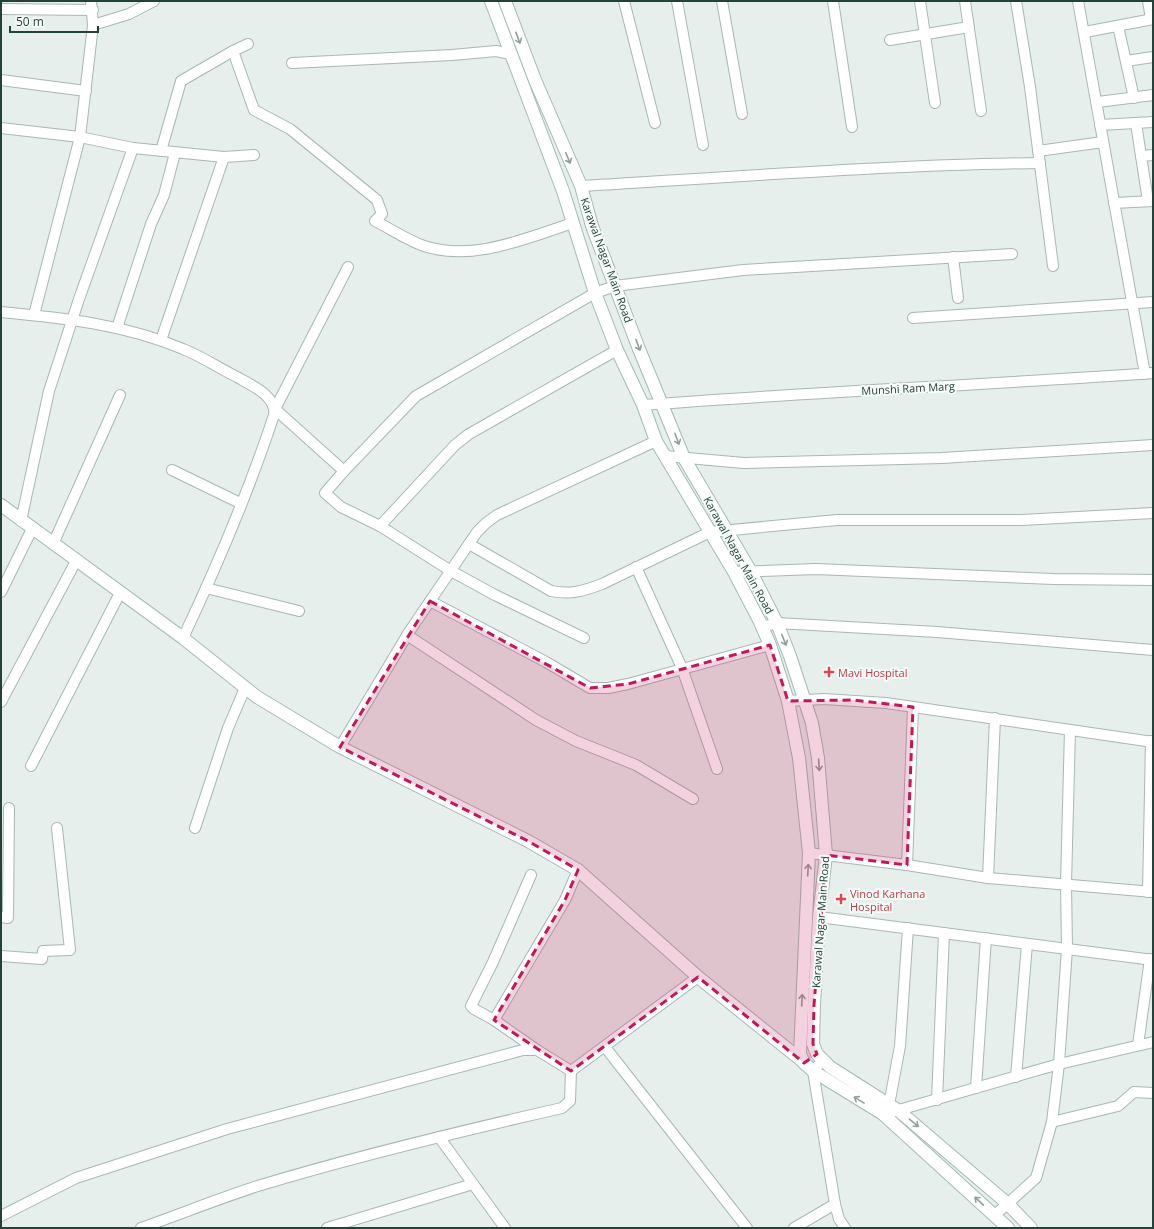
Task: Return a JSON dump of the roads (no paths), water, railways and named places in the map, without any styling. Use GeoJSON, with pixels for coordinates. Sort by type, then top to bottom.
{"type":"FeatureCollection","features":[{"type":"Feature","properties":{"kind":"street"},"geometry":{"type":"LineString","coordinates":[[93,25],[129,14],[154,1]]}},
{"type":"Feature","properties":{"kind":"street","name":"Karawal Nagar Main Road"},"geometry":{"type":"LineString","coordinates":[[490,1],[573,223],[595,293],[617,350],[643,404],[656,441],[734,572],[762,627],[770,645],[788,701],[799,758],[809,853],[800,1054],[804,1063]]}},
{"type":"Feature","properties":{"kind":"street","name":"Karawal Nagar Main Road"},"geometry":{"type":"LineString","coordinates":[[505,1],[535,80],[581,186],[592,226],[639,349],[663,403],[684,458],[751,572],[777,623],[790,656],[812,723],[818,758],[826,855],[819,917],[814,1005],[813,1044],[820,1057]]}},
{"type":"Feature","properties":{"kind":"street"},"geometry":{"type":"LineString","coordinates":[[624,1],[655,123]]}},
{"type":"Feature","properties":{"kind":"street"},"geometry":{"type":"LineString","coordinates":[[677,1],[703,145]]}},
{"type":"Feature","properties":{"kind":"street"},"geometry":{"type":"LineString","coordinates":[[722,1],[742,114]]}},
{"type":"Feature","properties":{"kind":"street"},"geometry":{"type":"LineString","coordinates":[[834,1],[852,127]]}},
{"type":"Feature","properties":{"kind":"street"},"geometry":{"type":"LineString","coordinates":[[920,1],[935,103]]}},
{"type":"Feature","properties":{"kind":"street"},"geometry":{"type":"LineString","coordinates":[[966,1],[981,111]]}},
{"type":"Feature","properties":{"kind":"street"},"geometry":{"type":"LineString","coordinates":[[1016,1],[1040,163],[1053,266]]}},
{"type":"Feature","properties":{"kind":"street"},"geometry":{"type":"LineString","coordinates":[[1078,1],[1098,102],[1100,125],[1133,303],[1149,373]]}},
{"type":"Feature","properties":{"kind":"street"},"geometry":{"type":"LineString","coordinates":[[1085,32],[1152,19],[1148,1]]}},
{"type":"Feature","properties":{"kind":"street"},"geometry":{"type":"LineString","coordinates":[[1,9],[92,6],[93,25],[80,137],[34,316]]}},
{"type":"Feature","properties":{"kind":"street"},"geometry":{"type":"LineString","coordinates":[[1118,26],[1134,98]]}},
{"type":"Feature","properties":{"kind":"street"},"geometry":{"type":"LineString","coordinates":[[890,40],[969,27]]}},
{"type":"Feature","properties":{"kind":"street"},"geometry":{"type":"LineString","coordinates":[[161,151],[181,81],[248,44]]}},
{"type":"Feature","properties":{"kind":"street"},"geometry":{"type":"LineString","coordinates":[[233,51],[254,110],[290,129],[377,200],[382,214],[375,221],[424,246],[452,252],[479,251],[573,223]]}},
{"type":"Feature","properties":{"kind":"street"},"geometry":{"type":"LineString","coordinates":[[292,64],[496,51],[511,54]]}},
{"type":"Feature","properties":{"kind":"street"},"geometry":{"type":"LineString","coordinates":[[1126,61],[1153,57]]}},
{"type":"Feature","properties":{"kind":"street"},"geometry":{"type":"LineString","coordinates":[[1,80],[86,91]]}},
{"type":"Feature","properties":{"kind":"street"},"geometry":{"type":"LineString","coordinates":[[1098,102],[1153,96]]}},
{"type":"Feature","properties":{"kind":"street"},"geometry":{"type":"LineString","coordinates":[[1100,125],[1153,122]]}},
{"type":"Feature","properties":{"kind":"street"},"geometry":{"type":"LineString","coordinates":[[1114,203],[1150,201],[1136,123]]}},
{"type":"Feature","properties":{"kind":"street"},"geometry":{"type":"LineString","coordinates":[[1,128],[80,137],[133,148],[161,151],[224,157],[254,155]]}},
{"type":"Feature","properties":{"kind":"street"},"geometry":{"type":"LineString","coordinates":[[1038,150],[1103,142]]}},
{"type":"Feature","properties":{"kind":"street"},"geometry":{"type":"LineString","coordinates":[[22,521],[49,391],[133,148]]}},
{"type":"Feature","properties":{"kind":"street"},"geometry":{"type":"LineString","coordinates":[[117,328],[151,224],[164,195],[175,152]]}},
{"type":"Feature","properties":{"kind":"street"},"geometry":{"type":"LineString","coordinates":[[1141,156],[1153,155]]}},
{"type":"Feature","properties":{"kind":"street"},"geometry":{"type":"LineString","coordinates":[[161,340],[224,157]]}},
{"type":"Feature","properties":{"kind":"street"},"geometry":{"type":"LineString","coordinates":[[581,186],[815,172],[980,164],[1040,163]]}},
{"type":"Feature","properties":{"kind":"street"},"geometry":{"type":"LineString","coordinates":[[584,638],[495,595],[451,571],[380,526],[340,506],[326,493],[344,471],[409,402],[420,393],[595,293],[615,286],[743,270],[1012,254]]}},
{"type":"Feature","properties":{"kind":"street"},"geometry":{"type":"LineString","coordinates":[[953,257],[958,298]]}},
{"type":"Feature","properties":{"kind":"street"},"geometry":{"type":"LineString","coordinates":[[183,638],[206,588],[266,438],[275,409],[348,268]]}},
{"type":"Feature","properties":{"kind":"street"},"geometry":{"type":"LineString","coordinates":[[913,318],[1153,302]]}},
{"type":"Feature","properties":{"kind":"street"},"geometry":{"type":"LineString","coordinates":[[1,312],[74,319],[117,328],[161,340],[184,349],[244,381],[267,396],[272,401],[275,409],[344,471]]}},
{"type":"Feature","properties":{"kind":"street"},"geometry":{"type":"LineString","coordinates":[[380,526],[449,450],[460,441],[617,350]]}},
{"type":"Feature","properties":{"kind":"street","name":"Munshi Ram Marg"},"geometry":{"type":"LineString","coordinates":[[643,404],[802,393],[979,385],[1149,373]]}},
{"type":"Feature","properties":{"kind":"street"},"geometry":{"type":"LineString","coordinates":[[53,544],[120,395]]}},
{"type":"Feature","properties":{"kind":"street"},"geometry":{"type":"LineString","coordinates":[[340,747],[407,635],[469,544],[486,523],[497,515],[656,441]]}},
{"type":"Feature","properties":{"kind":"street"},"geometry":{"type":"LineString","coordinates":[[665,456],[744,463],[942,458],[1153,445]]}},
{"type":"Feature","properties":{"kind":"street"},"geometry":{"type":"LineString","coordinates":[[172,470],[240,503]]}},
{"type":"Feature","properties":{"kind":"street"},"geometry":{"type":"LineString","coordinates":[[1,505],[183,638],[245,688],[340,747],[528,840],[578,870],[698,976],[814,1072],[890,1110],[1008,1228]]}},
{"type":"Feature","properties":{"kind":"street"},"geometry":{"type":"LineString","coordinates":[[469,544],[551,591],[566,594],[586,590],[710,532],[837,520],[1021,520],[1153,513]]}},
{"type":"Feature","properties":{"kind":"street"},"geometry":{"type":"LineString","coordinates":[[1,592],[32,529]]}},
{"type":"Feature","properties":{"kind":"street"},"geometry":{"type":"LineString","coordinates":[[1,702],[76,561]]}},
{"type":"Feature","properties":{"kind":"street"},"geometry":{"type":"LineString","coordinates":[[636,567],[682,668],[717,769]]}},
{"type":"Feature","properties":{"kind":"street"},"geometry":{"type":"LineString","coordinates":[[734,572],[816,569],[1054,579],[1153,580]]}},
{"type":"Feature","properties":{"kind":"street"},"geometry":{"type":"LineString","coordinates":[[206,588],[299,612]]}},
{"type":"Feature","properties":{"kind":"street"},"geometry":{"type":"LineString","coordinates":[[31,766],[120,592]]}},
{"type":"Feature","properties":{"kind":"street"},"geometry":{"type":"LineString","coordinates":[[430,601],[546,662],[590,688],[608,688],[628,684],[770,645]]}},
{"type":"Feature","properties":{"kind":"street"},"geometry":{"type":"LineString","coordinates":[[762,627],[777,623],[937,632],[1153,650]]}},
{"type":"Feature","properties":{"kind":"street"},"geometry":{"type":"LineString","coordinates":[[407,635],[481,686],[536,720],[576,741],[636,765],[692,799]]}},
{"type":"Feature","properties":{"kind":"street"},"geometry":{"type":"LineString","coordinates":[[195,828],[226,735],[245,688]]}},
{"type":"Feature","properties":{"kind":"street"},"geometry":{"type":"LineString","coordinates":[[788,701],[853,700],[995,718],[1152,741],[1151,892],[988,878],[907,865],[809,853]]}},
{"type":"Feature","properties":{"kind":"street"},"geometry":{"type":"LineString","coordinates":[[907,865],[914,707]]}},
{"type":"Feature","properties":{"kind":"street"},"geometry":{"type":"LineString","coordinates":[[988,878],[995,718]]}},
{"type":"Feature","properties":{"kind":"street"},"geometry":{"type":"LineString","coordinates":[[995,1216],[1036,1178],[1052,1122],[1059,1064],[1067,949],[1066,884],[1070,730]]}},
{"type":"Feature","properties":{"kind":"street"},"geometry":{"type":"LineString","coordinates":[[1,917],[8,918],[9,808]]}},
{"type":"Feature","properties":{"kind":"street"},"geometry":{"type":"LineString","coordinates":[[1,956],[42,959],[43,951],[70,950],[58,828]]}},
{"type":"Feature","properties":{"kind":"street"},"geometry":{"type":"LineString","coordinates":[[494,1020],[565,900],[578,870]]}},
{"type":"Feature","properties":{"kind":"street"},"geometry":{"type":"LineString","coordinates":[[531,875],[493,962],[471,1006],[571,1071]]}},
{"type":"Feature","properties":{"kind":"street"},"geometry":{"type":"LineString","coordinates":[[819,917],[1151,959],[1138,1045]]}},
{"type":"Feature","properties":{"kind":"street"},"geometry":{"type":"LineString","coordinates":[[890,1110],[900,1046],[908,928]]}},
{"type":"Feature","properties":{"kind":"street"},"geometry":{"type":"LineString","coordinates":[[937,1100],[944,933]]}},
{"type":"Feature","properties":{"kind":"street"},"geometry":{"type":"LineString","coordinates":[[976,1088],[986,938]]}},
{"type":"Feature","properties":{"kind":"street"},"geometry":{"type":"LineString","coordinates":[[1016,1076],[1027,944]]}},
{"type":"Feature","properties":{"kind":"street"},"geometry":{"type":"LineString","coordinates":[[571,1071],[698,976]]}},
{"type":"Feature","properties":{"kind":"street"},"geometry":{"type":"LineString","coordinates":[[890,1110],[937,1100],[1059,1064],[1153,1042]]}},
{"type":"Feature","properties":{"kind":"street"},"geometry":{"type":"LineString","coordinates":[[605,1047],[747,1228]]}},
{"type":"Feature","properties":{"kind":"street"},"geometry":{"type":"LineString","coordinates":[[1,1216],[76,1178],[227,1129],[523,1050],[537,1050]]}},
{"type":"Feature","properties":{"kind":"street"},"geometry":{"type":"LineString","coordinates":[[804,1063],[820,1057]]}},
{"type":"Feature","properties":{"kind":"street"},"geometry":{"type":"LineString","coordinates":[[820,1057],[814,1072],[835,1204],[839,1219],[845,1228]]}},
{"type":"Feature","properties":{"kind":"street"},"geometry":{"type":"LineString","coordinates":[[820,1057],[830,1067],[890,1110],[1008,1204],[1031,1228]]}},
{"type":"Feature","properties":{"kind":"street"},"geometry":{"type":"LineString","coordinates":[[141,1228],[259,1186],[439,1137],[562,1108],[570,1101],[571,1071]]}},
{"type":"Feature","properties":{"kind":"street"},"geometry":{"type":"LineString","coordinates":[[1052,1122],[1118,1106],[1134,1092],[1153,1093]]}},
{"type":"Feature","properties":{"kind":"street"},"geometry":{"type":"LineString","coordinates":[[439,1137],[505,1228]]}},
{"type":"Feature","properties":{"kind":"street"},"geometry":{"type":"LineString","coordinates":[[327,1228],[473,1184]]}},
{"type":"Feature","properties":{"kind":"street"},"geometry":{"type":"LineString","coordinates":[[794,1228],[835,1204]]}},
{"type":"Feature","properties":{"kind":"place","name":"Mavi Hospital"},"geometry":{"type":"Point","coordinates":[829,672]}},
{"type":"Feature","properties":{"kind":"place","name":"Vinod Karhana Hospital"},"geometry":{"type":"Point","coordinates":[841,899]}}]}
